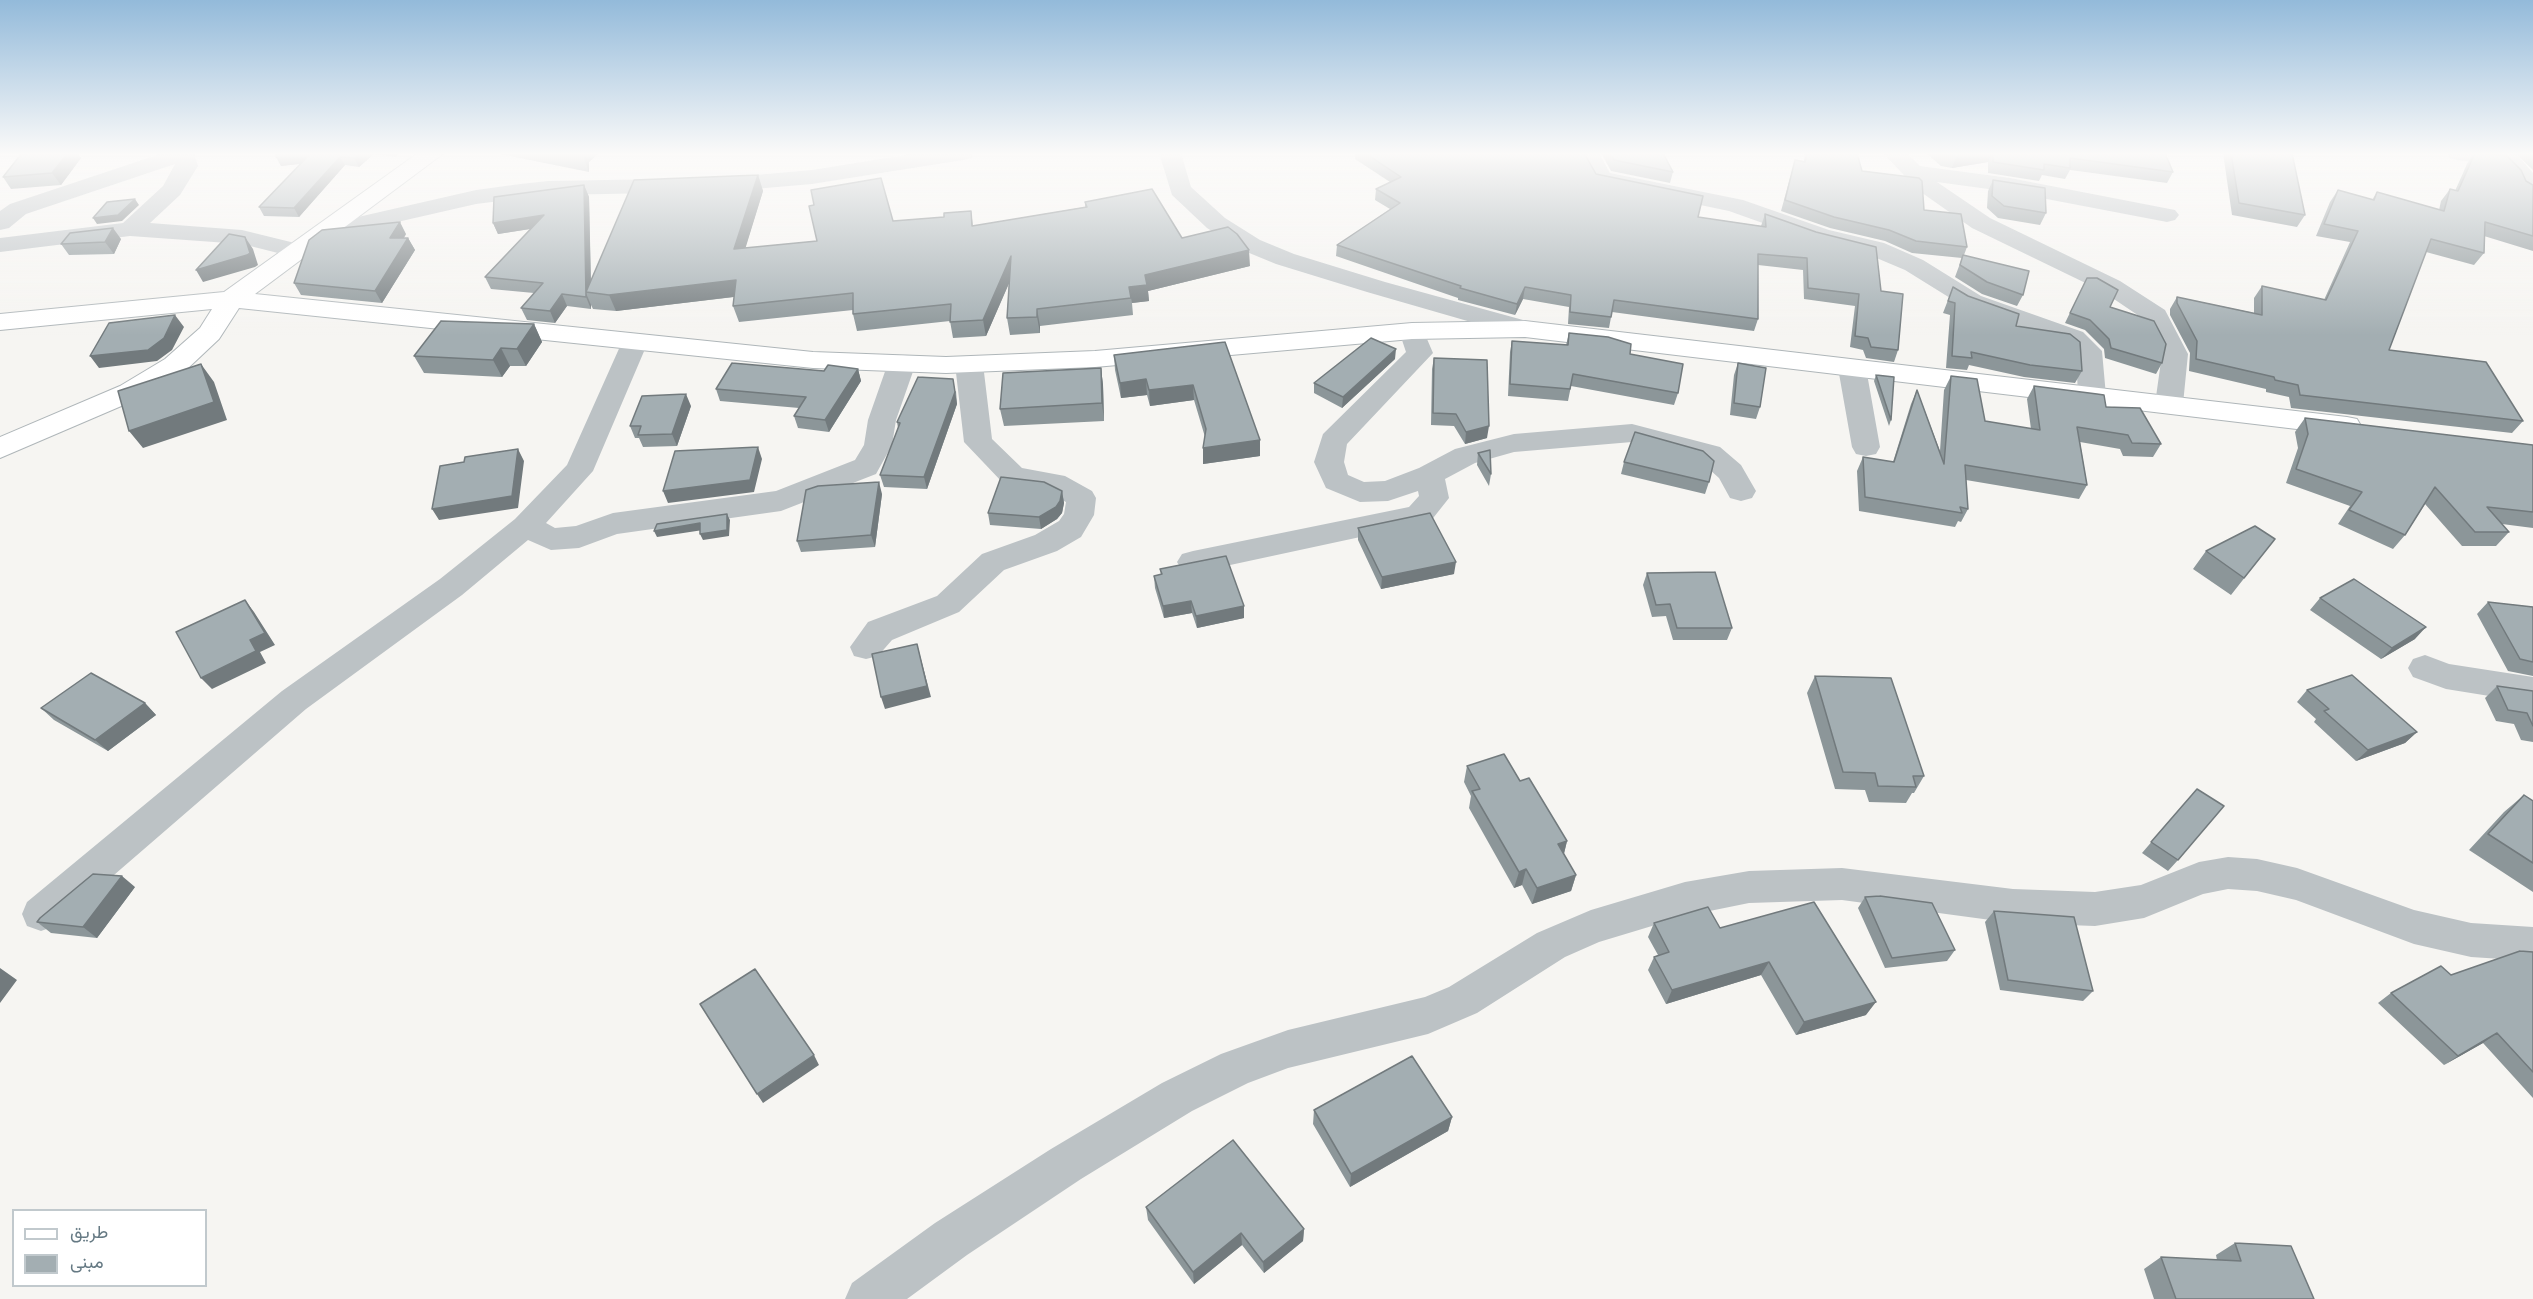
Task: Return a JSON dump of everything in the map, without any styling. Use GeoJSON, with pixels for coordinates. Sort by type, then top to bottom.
{"type":"FeatureCollection","features":[{"type":"Feature","properties":{"kind":"main road"},"geometry":{"type":"LineString","coordinates":[[0,448],[130,392],[175,365],[210,333],[231,299],[349,214]]}},
{"type":"Feature","properties":{"kind":"main road"},"geometry":{"type":"LineString","coordinates":[[0,322],[231,299],[813,360],[969,364],[1095,359],[1412,331],[1524,329],[2369,428]]}},
{"type":"Feature","properties":{"kind":"street"},"geometry":{"type":"LineString","coordinates":[[0,223],[12,214]]}},
{"type":"Feature","properties":{"kind":"street"},"geometry":{"type":"LineString","coordinates":[[130,229],[147,214]]}},
{"type":"Feature","properties":{"kind":"street"},"geometry":{"type":"LineString","coordinates":[[324,232],[404,214]]}},
{"type":"Feature","properties":{"kind":"street"},"geometry":{"type":"LineString","coordinates":[[1204,214],[1215,224],[1251,245],[1286,259],[1524,329]]}},
{"type":"Feature","properties":{"kind":"street"},"geometry":{"type":"LineString","coordinates":[[1759,214],[1821,236],[1875,248],[1914,265],[1972,301],[2004,310],[2074,338],[2089,351],[2092,396]]}},
{"type":"Feature","properties":{"kind":"street"},"geometry":{"type":"LineString","coordinates":[[1969,214],[2059,263],[2111,286],[2156,316],[2166,330],[2175,354],[2169,404]]}},
{"type":"Feature","properties":{"kind":"street"},"geometry":{"type":"LineString","coordinates":[[2160,214],[2167,215]]}},
{"type":"Feature","properties":{"kind":"street"},"geometry":{"type":"LineString","coordinates":[[0,244],[130,229],[242,237],[298,251]]}},
{"type":"Feature","properties":{"kind":"street"},"geometry":{"type":"LineString","coordinates":[[1412,331],[1420,353],[1346,426],[1334,441],[1329,462],[1336,481],[1360,492],[1388,491],[1429,476],[1466,456],[1514,443],[1632,433],[1710,454],[1731,472],[1741,490]]}},
{"type":"Feature","properties":{"kind":"street"},"geometry":{"type":"LineString","coordinates":[[41,914],[294,700],[451,587],[526,526],[578,471],[589,451],[635,342]]}},
{"type":"Feature","properties":{"kind":"street"},"geometry":{"type":"LineString","coordinates":[[526,526],[551,540],[579,537],[613,524],[781,501],[866,467],[878,445],[882,420],[902,363]]}},
{"type":"Feature","properties":{"kind":"street"},"geometry":{"type":"LineString","coordinates":[[866,647],[880,631],[948,604],[993,562],[1046,543],[1070,529],[1079,515],[1081,498],[1055,483],[1013,476],[978,442],[969,364]]}},
{"type":"Feature","properties":{"kind":"street"},"geometry":{"type":"LineString","coordinates":[[1852,368],[1866,447]]}},
{"type":"Feature","properties":{"kind":"street"},"geometry":{"type":"LineString","coordinates":[[1193,562],[1419,515],[1434,498],[1429,476]]}},
{"type":"Feature","properties":{"kind":"street"},"geometry":{"type":"LineString","coordinates":[[2425,668],[2446,676],[2533,690]]}},
{"type":"Feature","properties":{"kind":"street"},"geometry":{"type":"LineString","coordinates":[[868,1299],[951,1239],[1066,1164],[1177,1097],[1216,1078],[1288,1049],[1428,1015],[1463,1000],[1551,945],[1591,927],[1685,899],[1749,887],[1842,884],[2013,906],[2095,909],[2144,901],[2199,878],[2228,873],[2257,875],[2297,884],[2414,927],[2471,940],[2533,944]]}},
{"type":"Feature","properties":{"kind":"building"},"geometry":{"type":"Polygon","coordinates":[[[97,214],[119,214],[118,215],[93,218],[97,214]]]}},
{"type":"Feature","properties":{"kind":"building"},"geometry":{"type":"Polygon","coordinates":[[[493,214],[585,214],[586,297],[562,294],[550,311],[521,308],[543,283],[485,277],[544,215],[493,223],[493,214]]]}},
{"type":"Feature","properties":{"kind":"building"},"geometry":{"type":"Polygon","coordinates":[[[620,214],[745,214],[734,249],[817,241],[811,214],[891,214],[893,221],[944,217],[944,214],[971,214],[972,226],[1047,214],[1167,214],[1182,238],[1228,227],[1237,234],[1249,250],[1145,275],[1147,285],[1129,287],[1131,298],[1037,309],[1037,317],[1007,318],[1011,256],[983,320],[950,322],[951,304],[853,314],[853,293],[733,306],[736,280],[609,295],[586,292],[620,214]]]}},
{"type":"Feature","properties":{"kind":"building"},"geometry":{"type":"Polygon","coordinates":[[[1384,214],[1699,214],[1698,217],[1766,227],[1765,214],[1816,232],[1876,247],[1881,291],[1903,294],[1898,350],[1871,347],[1868,338],[1855,336],[1859,294],[1808,288],[1807,258],[1758,254],[1758,319],[1614,300],[1611,317],[1570,312],[1571,295],[1525,287],[1517,304],[1460,288],[1461,286],[1337,245],[1384,214]]]}},
{"type":"Feature","properties":{"kind":"building"},"geometry":{"type":"Polygon","coordinates":[[[1824,214],[1961,214],[1967,247],[1916,241],[1889,230],[1824,214]]]}},
{"type":"Feature","properties":{"kind":"building"},"geometry":{"type":"Polygon","coordinates":[[[2328,214],[2533,214],[2533,236],[2485,222],[2484,253],[2431,239],[2389,350],[2486,362],[2523,421],[2300,395],[2298,385],[2275,380],[2274,377],[2196,359],[2197,341],[2177,303],[2177,297],[2262,315],[2262,286],[2326,300],[2358,231],[2324,224],[2328,214]]]}},
{"type":"Feature","properties":{"kind":"building"},"geometry":{"type":"Polygon","coordinates":[[[400,222],[390,238],[408,238],[375,291],[294,283],[309,240],[322,230],[400,222]]]}},
{"type":"Feature","properties":{"kind":"building"},"geometry":{"type":"Polygon","coordinates":[[[113,228],[105,242],[61,244],[70,233],[113,228]]]}},
{"type":"Feature","properties":{"kind":"building"},"geometry":{"type":"Polygon","coordinates":[[[229,234],[245,237],[250,253],[196,270],[229,234]]]}},
{"type":"Feature","properties":{"kind":"building"},"geometry":{"type":"Polygon","coordinates":[[[1963,255],[2029,271],[2023,295],[1987,282],[1960,265],[1963,255]]]}},
{"type":"Feature","properties":{"kind":"building"},"geometry":{"type":"Polygon","coordinates":[[[2087,278],[2097,278],[2118,290],[2110,307],[2154,321],[2166,344],[2162,363],[2111,348],[2109,339],[2090,320],[2070,313],[2087,278]]]}},
{"type":"Feature","properties":{"kind":"building"},"geometry":{"type":"Polygon","coordinates":[[[1953,287],[1968,296],[2019,314],[2016,326],[2070,334],[2080,342],[2082,371],[2030,365],[1971,352],[1972,358],[1952,356],[1955,303],[1948,301],[1953,287]]]}},
{"type":"Feature","properties":{"kind":"building"},"geometry":{"type":"Polygon","coordinates":[[[175,315],[164,338],[148,350],[90,356],[109,323],[175,315]]]}},
{"type":"Feature","properties":{"kind":"building"},"geometry":{"type":"Polygon","coordinates":[[[441,321],[534,324],[517,349],[501,348],[493,360],[414,356],[441,321]]]}},
{"type":"Feature","properties":{"kind":"building"},"geometry":{"type":"Polygon","coordinates":[[[1569,333],[1608,337],[1631,344],[1630,354],[1683,364],[1678,393],[1573,374],[1570,389],[1510,384],[1512,341],[1568,345],[1569,333]]]}},
{"type":"Feature","properties":{"kind":"building"},"geometry":{"type":"Polygon","coordinates":[[[1371,338],[1396,349],[1343,397],[1314,383],[1371,338]]]}},
{"type":"Feature","properties":{"kind":"building"},"geometry":{"type":"Polygon","coordinates":[[[1225,342],[1260,440],[1203,448],[1206,429],[1193,385],[1149,390],[1146,379],[1120,383],[1114,355],[1225,342]]]}},
{"type":"Feature","properties":{"kind":"building"},"geometry":{"type":"Polygon","coordinates":[[[1434,358],[1487,360],[1489,426],[1466,432],[1456,414],[1433,413],[1434,358]]]}},
{"type":"Feature","properties":{"kind":"building"},"geometry":{"type":"Polygon","coordinates":[[[732,363],[824,371],[828,365],[858,369],[825,420],[794,416],[806,397],[716,389],[732,363]]]}},
{"type":"Feature","properties":{"kind":"building"},"geometry":{"type":"Polygon","coordinates":[[[1738,363],[1766,368],[1760,407],[1734,403],[1738,363]]]}},
{"type":"Feature","properties":{"kind":"building"},"geometry":{"type":"Polygon","coordinates":[[[201,364],[214,402],[129,431],[118,391],[201,364]]]}},
{"type":"Feature","properties":{"kind":"building"},"geometry":{"type":"Polygon","coordinates":[[[1101,368],[1102,403],[1000,409],[1003,373],[1101,368]]]}},
{"type":"Feature","properties":{"kind":"building"},"geometry":{"type":"Polygon","coordinates":[[[1876,375],[1894,377],[1891,420],[1876,375]]]}},
{"type":"Feature","properties":{"kind":"building"},"geometry":{"type":"Polygon","coordinates":[[[1951,376],[1977,379],[1985,421],[2040,430],[2034,386],[2097,394],[2104,395],[2106,407],[2140,408],[2161,444],[2132,443],[2128,435],[2077,427],[2087,485],[1965,465],[1968,509],[1960,507],[1962,513],[1865,497],[1863,457],[1894,462],[1917,390],[1944,464],[1951,376]]]}},
{"type":"Feature","properties":{"kind":"building"},"geometry":{"type":"Polygon","coordinates":[[[918,377],[953,379],[955,392],[924,477],[880,475],[900,423],[897,422],[918,377]]]}},
{"type":"Feature","properties":{"kind":"building"},"geometry":{"type":"Polygon","coordinates":[[[686,394],[672,434],[638,435],[641,426],[630,426],[642,396],[686,394]]]}},
{"type":"Feature","properties":{"kind":"building"},"geometry":{"type":"Polygon","coordinates":[[[2305,418],[2533,445],[2533,512],[2487,507],[2509,532],[2475,532],[2435,487],[2405,535],[2349,510],[2362,492],[2296,469],[2308,434],[2305,418]]]}},
{"type":"Feature","properties":{"kind":"building"},"geometry":{"type":"Polygon","coordinates":[[[1635,432],[1703,451],[1714,461],[1709,482],[1624,462],[1635,432]]]}},
{"type":"Feature","properties":{"kind":"building"},"geometry":{"type":"Polygon","coordinates":[[[758,447],[750,480],[663,491],[675,451],[758,447]]]}},
{"type":"Feature","properties":{"kind":"building"},"geometry":{"type":"Polygon","coordinates":[[[518,449],[512,496],[432,509],[440,466],[464,462],[465,457],[518,449]]]}},
{"type":"Feature","properties":{"kind":"building"},"geometry":{"type":"Polygon","coordinates":[[[1490,450],[1491,474],[1478,453],[1490,450]]]}},
{"type":"Feature","properties":{"kind":"building"},"geometry":{"type":"Polygon","coordinates":[[[1001,477],[1044,482],[1062,491],[1060,501],[1056,507],[1039,517],[988,513],[1001,477]]]}},
{"type":"Feature","properties":{"kind":"building"},"geometry":{"type":"Polygon","coordinates":[[[879,482],[871,535],[797,541],[806,490],[818,486],[879,482]]]}},
{"type":"Feature","properties":{"kind":"building"},"geometry":{"type":"Polygon","coordinates":[[[1430,513],[1456,562],[1382,577],[1358,528],[1430,513]]]}},
{"type":"Feature","properties":{"kind":"building"},"geometry":{"type":"Polygon","coordinates":[[[727,514],[727,530],[700,534],[700,523],[654,531],[657,524],[727,514]]]}},
{"type":"Feature","properties":{"kind":"building"},"geometry":{"type":"Polygon","coordinates":[[[2255,526],[2275,539],[2244,578],[2206,551],[2255,526]]]}},
{"type":"Feature","properties":{"kind":"building"},"geometry":{"type":"Polygon","coordinates":[[[1226,556],[1244,606],[1196,616],[1191,601],[1163,606],[1154,576],[1162,574],[1160,569],[1226,556]]]}},
{"type":"Feature","properties":{"kind":"building"},"geometry":{"type":"Polygon","coordinates":[[[1715,572],[1732,628],[1677,628],[1670,604],[1656,605],[1647,573],[1715,572]]]}},
{"type":"Feature","properties":{"kind":"building"},"geometry":{"type":"Polygon","coordinates":[[[2354,579],[2426,627],[2392,648],[2320,598],[2354,579]]]}},
{"type":"Feature","properties":{"kind":"building"},"geometry":{"type":"Polygon","coordinates":[[[245,600],[265,633],[250,640],[256,651],[201,678],[176,632],[245,600]]]}},
{"type":"Feature","properties":{"kind":"building"},"geometry":{"type":"Polygon","coordinates":[[[2488,602],[2533,607],[2533,662],[2520,659],[2488,602]]]}},
{"type":"Feature","properties":{"kind":"building"},"geometry":{"type":"Polygon","coordinates":[[[917,644],[927,686],[881,697],[872,654],[917,644]]]}},
{"type":"Feature","properties":{"kind":"building"},"geometry":{"type":"Polygon","coordinates":[[[91,673],[145,703],[95,740],[41,708],[91,673]]]}},
{"type":"Feature","properties":{"kind":"building"},"geometry":{"type":"Polygon","coordinates":[[[2352,675],[2417,732],[2368,750],[2324,711],[2329,709],[2307,690],[2352,675]]]}},
{"type":"Feature","properties":{"kind":"building"},"geometry":{"type":"Polygon","coordinates":[[[1815,676],[1891,678],[1924,776],[1913,776],[1916,787],[1878,786],[1875,773],[1843,772],[1815,676]]]}},
{"type":"Feature","properties":{"kind":"building"},"geometry":{"type":"Polygon","coordinates":[[[2497,686],[2533,691],[2533,726],[2527,713],[2508,710],[2497,686]]]}},
{"type":"Feature","properties":{"kind":"building"},"geometry":{"type":"Polygon","coordinates":[[[1504,754],[1520,781],[1529,778],[1567,841],[1558,844],[1576,875],[1537,888],[1526,869],[1519,872],[1472,791],[1480,789],[1467,766],[1504,754]]]}},
{"type":"Feature","properties":{"kind":"building"},"geometry":{"type":"Polygon","coordinates":[[[2197,789],[2224,806],[2178,860],[2151,842],[2197,789]]]}},
{"type":"Feature","properties":{"kind":"building"},"geometry":{"type":"Polygon","coordinates":[[[2524,795],[2533,801],[2533,863],[2488,834],[2524,795]]]}},
{"type":"Feature","properties":{"kind":"building"},"geometry":{"type":"Polygon","coordinates":[[[93,874],[122,876],[83,927],[37,922],[40,918],[93,874]]]}},
{"type":"Feature","properties":{"kind":"building"},"geometry":{"type":"Polygon","coordinates":[[[1880,896],[1932,903],[1955,950],[1892,958],[1865,897],[1880,896]]]}},
{"type":"Feature","properties":{"kind":"building"},"geometry":{"type":"Polygon","coordinates":[[[1814,902],[1876,1002],[1804,1022],[1769,962],[1672,990],[1654,957],[1669,952],[1654,923],[1708,907],[1720,928],[1814,902]]]}},
{"type":"Feature","properties":{"kind":"building"},"geometry":{"type":"Polygon","coordinates":[[[1994,911],[2074,917],[2093,991],[2008,980],[1994,911]]]}},
{"type":"Feature","properties":{"kind":"building"},"geometry":{"type":"Polygon","coordinates":[[[2520,951],[2533,952],[2533,1072],[2497,1033],[2458,1056],[2391,993],[2441,966],[2451,975],[2520,951]]]}},
{"type":"Feature","properties":{"kind":"building"},"geometry":{"type":"Polygon","coordinates":[[[755,969],[814,1055],[757,1094],[700,1004],[755,969]]]}},
{"type":"Feature","properties":{"kind":"building"},"geometry":{"type":"Polygon","coordinates":[[[1412,1056],[1452,1117],[1351,1174],[1314,1110],[1412,1056]]]}},
{"type":"Feature","properties":{"kind":"building"},"geometry":{"type":"Polygon","coordinates":[[[1233,1140],[1304,1229],[1263,1262],[1241,1233],[1193,1272],[1146,1207],[1233,1140]]]}},
{"type":"Feature","properties":{"kind":"building"},"geometry":{"type":"Polygon","coordinates":[[[2235,1243],[2291,1246],[2314,1299],[2176,1299],[2161,1257],[2241,1261],[2235,1243]]]}}]}
